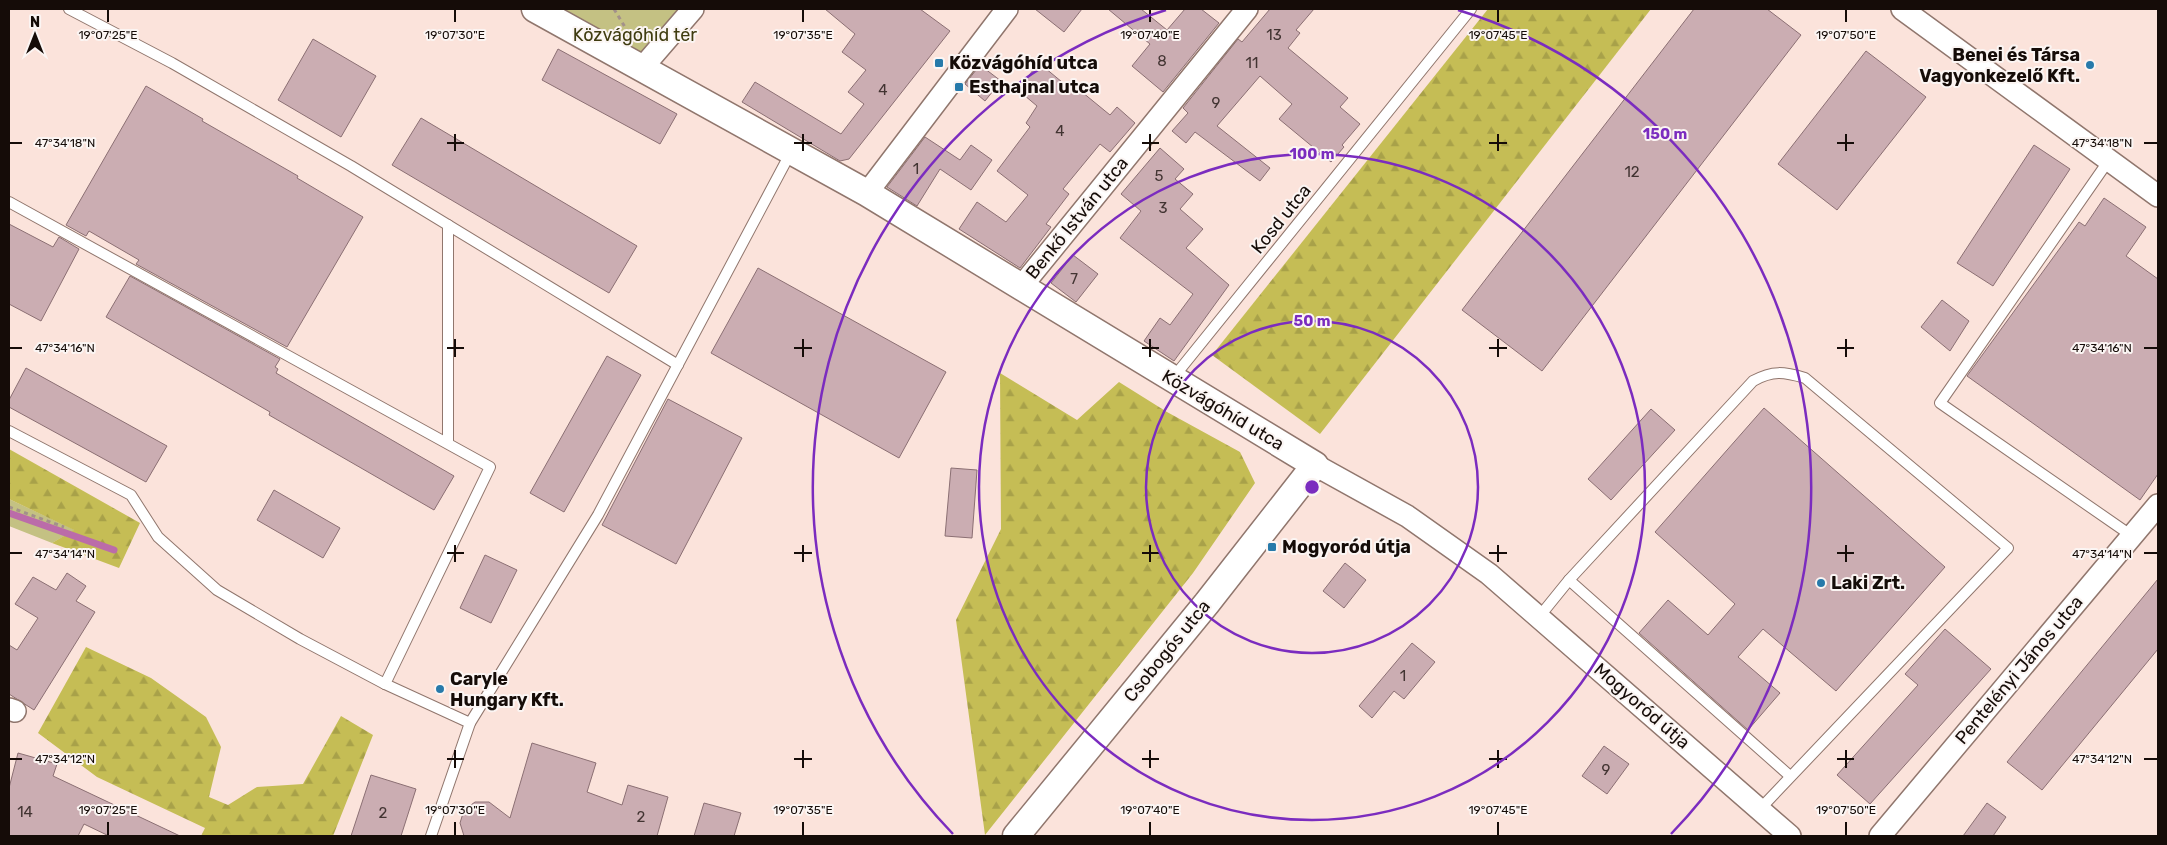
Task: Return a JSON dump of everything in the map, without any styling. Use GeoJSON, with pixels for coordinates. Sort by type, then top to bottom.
{"type":"FeatureCollection","features":[{"type":"Feature","properties":{"kind":"street","name":"Közvágóhíd utca"},"geometry":{"type":"LineString","coordinates":[[535,9],[867,193],[1315,465]]}},
{"type":"Feature","properties":{"kind":"street"},"geometry":{"type":"LineString","coordinates":[[642,68],[692,9]]}},
{"type":"Feature","properties":{"kind":"street"},"geometry":{"type":"LineString","coordinates":[[867,193],[1007,9]]}},
{"type":"Feature","properties":{"kind":"street","name":"Benkő István utca"},"geometry":{"type":"LineString","coordinates":[[1021,287],[1247,9]]}},
{"type":"Feature","properties":{"kind":"street"},"geometry":{"type":"LineString","coordinates":[[1902,9],[2158,196]]}},
{"type":"Feature","properties":{"kind":"street","name":"Mogyoród útja"},"geometry":{"type":"LineString","coordinates":[[1315,465],[1407,516],[1489,574],[1790,836]]}},
{"type":"Feature","properties":{"kind":"street","name":"Csobogós utca"},"geometry":{"type":"LineString","coordinates":[[1016,836],[1207,603],[1315,465]]}},
{"type":"Feature","properties":{"kind":"street","name":"Pentelényi János utca"},"geometry":{"type":"LineString","coordinates":[[1880,836],[2158,505]]}},
{"type":"Feature","properties":{"kind":"lane"},"geometry":{"type":"LineString","coordinates":[[69,9],[172,63],[352,166],[678,366]]}},
{"type":"Feature","properties":{"kind":"lane","name":"Kosd utca"},"geometry":{"type":"LineString","coordinates":[[1172,379],[1471,9]]}},
{"type":"Feature","properties":{"kind":"lane"},"geometry":{"type":"LineString","coordinates":[[431,836],[470,723],[598,515],[791,151]]}},
{"type":"Feature","properties":{"kind":"lane"},"geometry":{"type":"LineString","coordinates":[[2109,160],[1940,403],[2132,536]]}},
{"type":"Feature","properties":{"kind":"lane"},"geometry":{"type":"LineString","coordinates":[[9,202],[490,467],[385,684]]}},
{"type":"Feature","properties":{"kind":"lane"},"geometry":{"type":"LineString","coordinates":[[448,225],[448,444]]}},
{"type":"Feature","properties":{"kind":"lane"},"geometry":{"type":"LineString","coordinates":[[1539,616],[1569,580],[1753,381],[1766,374],[1784,372],[1805,378],[2008,548],[1760,809]]}},
{"type":"Feature","properties":{"kind":"lane"},"geometry":{"type":"LineString","coordinates":[[9,431],[131,495],[158,537],[217,590],[300,640],[385,684],[470,723]]}},
{"type":"Feature","properties":{"kind":"lane"},"geometry":{"type":"LineString","coordinates":[[1569,580],[1790,776]]}},
{"type":"Feature","properties":{"kind":"path"},"geometry":{"type":"LineString","coordinates":[[9,507],[64,527]]}},
{"type":"Feature","properties":{"kind":"green space","name":"Közvágóhíd tér"},"geometry":{"type":"Polygon","coordinates":[[[535,9],[693,9],[642,68],[535,9]]]}},
{"type":"Feature","properties":{"kind":"green space"},"geometry":{"type":"Polygon","coordinates":[[[1488,9],[1651,9],[1320,434],[1212,355],[1488,9]]]}},
{"type":"Feature","properties":{"kind":"green space"},"geometry":{"type":"Polygon","coordinates":[[[1000,373],[1077,420],[1119,382],[1167,412],[1240,452],[1255,483],[1193,573],[985,835],[956,620],[1001,529],[1000,373]]]}},
{"type":"Feature","properties":{"kind":"green space"},"geometry":{"type":"Polygon","coordinates":[[[9,449],[140,523],[119,568],[52,543],[74,530],[9,499],[9,449]]]}},
{"type":"Feature","properties":{"kind":"green space"},"geometry":{"type":"Polygon","coordinates":[[[9,499],[75,530],[52,543],[9,526],[9,499]]]}},
{"type":"Feature","properties":{"kind":"green space"},"geometry":{"type":"Polygon","coordinates":[[[86,647],[151,678],[206,717],[221,747],[209,797],[228,805],[257,787],[303,784],[341,716],[373,735],[333,836],[201,836],[205,828],[97,777],[38,733],[86,647]]]}},
{"type":"Feature","properties":{"kind":"building"},"geometry":{"type":"Polygon","coordinates":[[[825,9],[920,9],[950,31],[849,159],[840,161],[742,102],[755,82],[841,134],[864,104],[848,92],[866,70],[842,52],[855,34],[825,9]]]}},
{"type":"Feature","properties":{"kind":"building"},"geometry":{"type":"Polygon","coordinates":[[[1035,9],[1082,9],[1064,32],[1035,9]]]}},
{"type":"Feature","properties":{"kind":"building"},"geometry":{"type":"Polygon","coordinates":[[[1108,9],[1141,9],[1167,30],[1185,9],[1201,9],[1219,23],[1163,92],[1132,66],[1150,44],[1108,9]]]}},
{"type":"Feature","properties":{"kind":"building"},"geometry":{"type":"Polygon","coordinates":[[[1270,9],[1314,9],[1296,30],[1300,33],[1288,48],[1348,98],[1340,107],[1360,124],[1342,145],[1344,147],[1331,162],[1279,119],[1292,104],[1260,76],[1217,126],[1270,168],[1260,181],[1195,132],[1186,143],[1172,131],[1188,113],[1183,108],[1238,39],[1242,42],[1270,9]]]}},
{"type":"Feature","properties":{"kind":"building"},"geometry":{"type":"Polygon","coordinates":[[[1694,9],[1767,9],[1801,35],[1542,371],[1462,310],[1694,9]]]}},
{"type":"Feature","properties":{"kind":"building"},"geometry":{"type":"Polygon","coordinates":[[[313,39],[376,76],[341,137],[278,100],[313,39]]]}},
{"type":"Feature","properties":{"kind":"building"},"geometry":{"type":"Polygon","coordinates":[[[558,49],[677,114],[660,144],[542,80],[558,49]]]}},
{"type":"Feature","properties":{"kind":"building"},"geometry":{"type":"Polygon","coordinates":[[[1866,51],[1926,97],[1837,210],[1778,164],[1866,51]]]}},
{"type":"Feature","properties":{"kind":"building"},"geometry":{"type":"Polygon","coordinates":[[[1039,63],[1068,87],[1071,83],[1110,115],[1117,107],[1135,123],[1110,152],[1100,144],[1063,189],[1069,194],[1046,224],[1051,227],[1020,268],[959,229],[977,202],[1006,222],[1028,195],[997,171],[1030,127],[1026,123],[1037,106],[1018,90],[1039,63]]]}},
{"type":"Feature","properties":{"kind":"building"},"geometry":{"type":"Polygon","coordinates":[[[980,65],[1001,81],[985,101],[965,84],[980,65]]]}},
{"type":"Feature","properties":{"kind":"building"},"geometry":{"type":"Polygon","coordinates":[[[146,86],[203,119],[202,121],[298,176],[297,178],[363,217],[287,347],[136,264],[139,260],[89,231],[86,236],[66,225],[146,86]]]}},
{"type":"Feature","properties":{"kind":"building"},"geometry":{"type":"Polygon","coordinates":[[[421,118],[637,246],[609,293],[392,165],[421,118]]]}},
{"type":"Feature","properties":{"kind":"building"},"geometry":{"type":"Polygon","coordinates":[[[925,137],[960,160],[971,145],[992,160],[971,190],[940,169],[917,206],[887,187],[925,137]]]}},
{"type":"Feature","properties":{"kind":"building"},"geometry":{"type":"Polygon","coordinates":[[[2034,145],[2070,169],[1993,286],[1957,263],[2034,145]]]}},
{"type":"Feature","properties":{"kind":"building"},"geometry":{"type":"Polygon","coordinates":[[[1160,148],[1184,169],[1175,179],[1193,194],[1180,209],[1203,229],[1186,248],[1229,285],[1174,361],[1144,341],[1160,318],[1170,325],[1193,294],[1120,238],[1141,211],[1121,194],[1160,148]]]}},
{"type":"Feature","properties":{"kind":"building"},"geometry":{"type":"Polygon","coordinates":[[[2104,198],[2146,227],[2126,256],[2158,279],[2158,474],[2140,500],[1967,376],[2079,222],[2085,226],[2104,198]]]}},
{"type":"Feature","properties":{"kind":"building"},"geometry":{"type":"Polygon","coordinates":[[[9,224],[53,247],[59,237],[79,249],[41,321],[9,304],[9,224]]]}},
{"type":"Feature","properties":{"kind":"building"},"geometry":{"type":"Polygon","coordinates":[[[1073,255],[1098,274],[1076,302],[1051,283],[1073,255]]]}},
{"type":"Feature","properties":{"kind":"building"},"geometry":{"type":"Polygon","coordinates":[[[758,268],[946,372],[899,458],[711,353],[758,268]]]}},
{"type":"Feature","properties":{"kind":"building"},"geometry":{"type":"Polygon","coordinates":[[[130,276],[280,359],[275,367],[278,369],[276,373],[454,476],[434,510],[269,415],[270,412],[106,317],[130,276]]]}},
{"type":"Feature","properties":{"kind":"building"},"geometry":{"type":"Polygon","coordinates":[[[1942,300],[1969,321],[1950,351],[1921,327],[1942,300]]]}},
{"type":"Feature","properties":{"kind":"building"},"geometry":{"type":"Polygon","coordinates":[[[607,356],[641,375],[564,512],[530,493],[607,356]]]}},
{"type":"Feature","properties":{"kind":"building"},"geometry":{"type":"Polygon","coordinates":[[[26,368],[167,446],[146,482],[9,407],[9,400],[26,368]]]}},
{"type":"Feature","properties":{"kind":"building"},"geometry":{"type":"Polygon","coordinates":[[[668,399],[742,438],[676,564],[602,525],[668,399]]]}},
{"type":"Feature","properties":{"kind":"building","name":"Laki Zrt."},"geometry":{"type":"Polygon","coordinates":[[[1764,408],[1945,567],[1836,691],[1763,629],[1738,657],[1780,693],[1748,730],[1639,633],[1668,600],[1708,635],[1735,604],[1655,532],[1764,408]]]}},
{"type":"Feature","properties":{"kind":"building"},"geometry":{"type":"Polygon","coordinates":[[[1651,409],[1675,430],[1611,500],[1588,479],[1651,409]]]}},
{"type":"Feature","properties":{"kind":"building"},"geometry":{"type":"Polygon","coordinates":[[[951,468],[977,470],[972,538],[945,536],[951,468]]]}},
{"type":"Feature","properties":{"kind":"building"},"geometry":{"type":"Polygon","coordinates":[[[274,490],[340,528],[323,558],[257,520],[274,490]]]}},
{"type":"Feature","properties":{"kind":"building"},"geometry":{"type":"Polygon","coordinates":[[[485,555],[517,570],[491,623],[460,608],[485,555]]]}},
{"type":"Feature","properties":{"kind":"building"},"geometry":{"type":"Polygon","coordinates":[[[1345,563],[1366,580],[1344,608],[1323,591],[1345,563]]]}},
{"type":"Feature","properties":{"kind":"building"},"geometry":{"type":"Polygon","coordinates":[[[67,573],[86,586],[76,601],[95,612],[34,710],[9,694],[9,645],[17,650],[38,618],[15,604],[33,577],[56,590],[67,573]]]}},
{"type":"Feature","properties":{"kind":"building"},"geometry":{"type":"Polygon","coordinates":[[[2158,579],[2158,649],[2042,790],[2007,762],[2158,579]]]}},
{"type":"Feature","properties":{"kind":"building"},"geometry":{"type":"Polygon","coordinates":[[[1945,629],[1991,669],[1870,804],[1837,775],[1918,685],[1905,674],[1945,629]]]}},
{"type":"Feature","properties":{"kind":"building"},"geometry":{"type":"Polygon","coordinates":[[[1412,643],[1435,662],[1404,699],[1394,691],[1372,718],[1359,706],[1412,643]]]}},
{"type":"Feature","properties":{"kind":"building"},"geometry":{"type":"Polygon","coordinates":[[[532,743],[596,763],[587,792],[622,805],[628,785],[668,797],[657,836],[464,836],[460,823],[464,810],[475,802],[489,802],[510,818],[532,743]]]}},
{"type":"Feature","properties":{"kind":"building"},"geometry":{"type":"Polygon","coordinates":[[[1604,746],[1629,764],[1607,794],[1582,776],[1604,746]]]}},
{"type":"Feature","properties":{"kind":"building"},"geometry":{"type":"Polygon","coordinates":[[[18,753],[57,764],[53,776],[180,836],[109,836],[84,824],[78,836],[9,836],[9,788],[18,753]]]}},
{"type":"Feature","properties":{"kind":"building"},"geometry":{"type":"Polygon","coordinates":[[[371,775],[416,789],[401,836],[351,836],[371,775]]]}},
{"type":"Feature","properties":{"kind":"building"},"geometry":{"type":"Polygon","coordinates":[[[704,803],[741,813],[734,836],[694,836],[704,803]]]}},
{"type":"Feature","properties":{"kind":"building"},"geometry":{"type":"Polygon","coordinates":[[[1987,803],[2006,817],[1993,836],[1963,836],[1987,803]]]}},
{"type":"Feature","properties":{"kind":"waterway"},"geometry":{"type":"LineString","coordinates":[[9,513],[114,550]]}},
{"type":"Feature","properties":{"kind":"place","name":"Közvágóhíd utca"},"geometry":{"type":"Point","coordinates":[939,63]}},
{"type":"Feature","properties":{"kind":"place","name":"Benei és Társa Vagyonkezelő Kft."},"geometry":{"type":"Point","coordinates":[2090,65]}},
{"type":"Feature","properties":{"kind":"place","name":"Esthajnal utca"},"geometry":{"type":"Point","coordinates":[959,87]}},
{"type":"Feature","properties":{"kind":"place","name":"Mogyoród útja"},"geometry":{"type":"Point","coordinates":[1272,547]}},
{"type":"Feature","properties":{"kind":"place","name":"Laki Zrt."},"geometry":{"type":"Point","coordinates":[1821,583]}},
{"type":"Feature","properties":{"kind":"place","name":"Caryle Hungary Kft."},"geometry":{"type":"Point","coordinates":[440,689]}}]}
